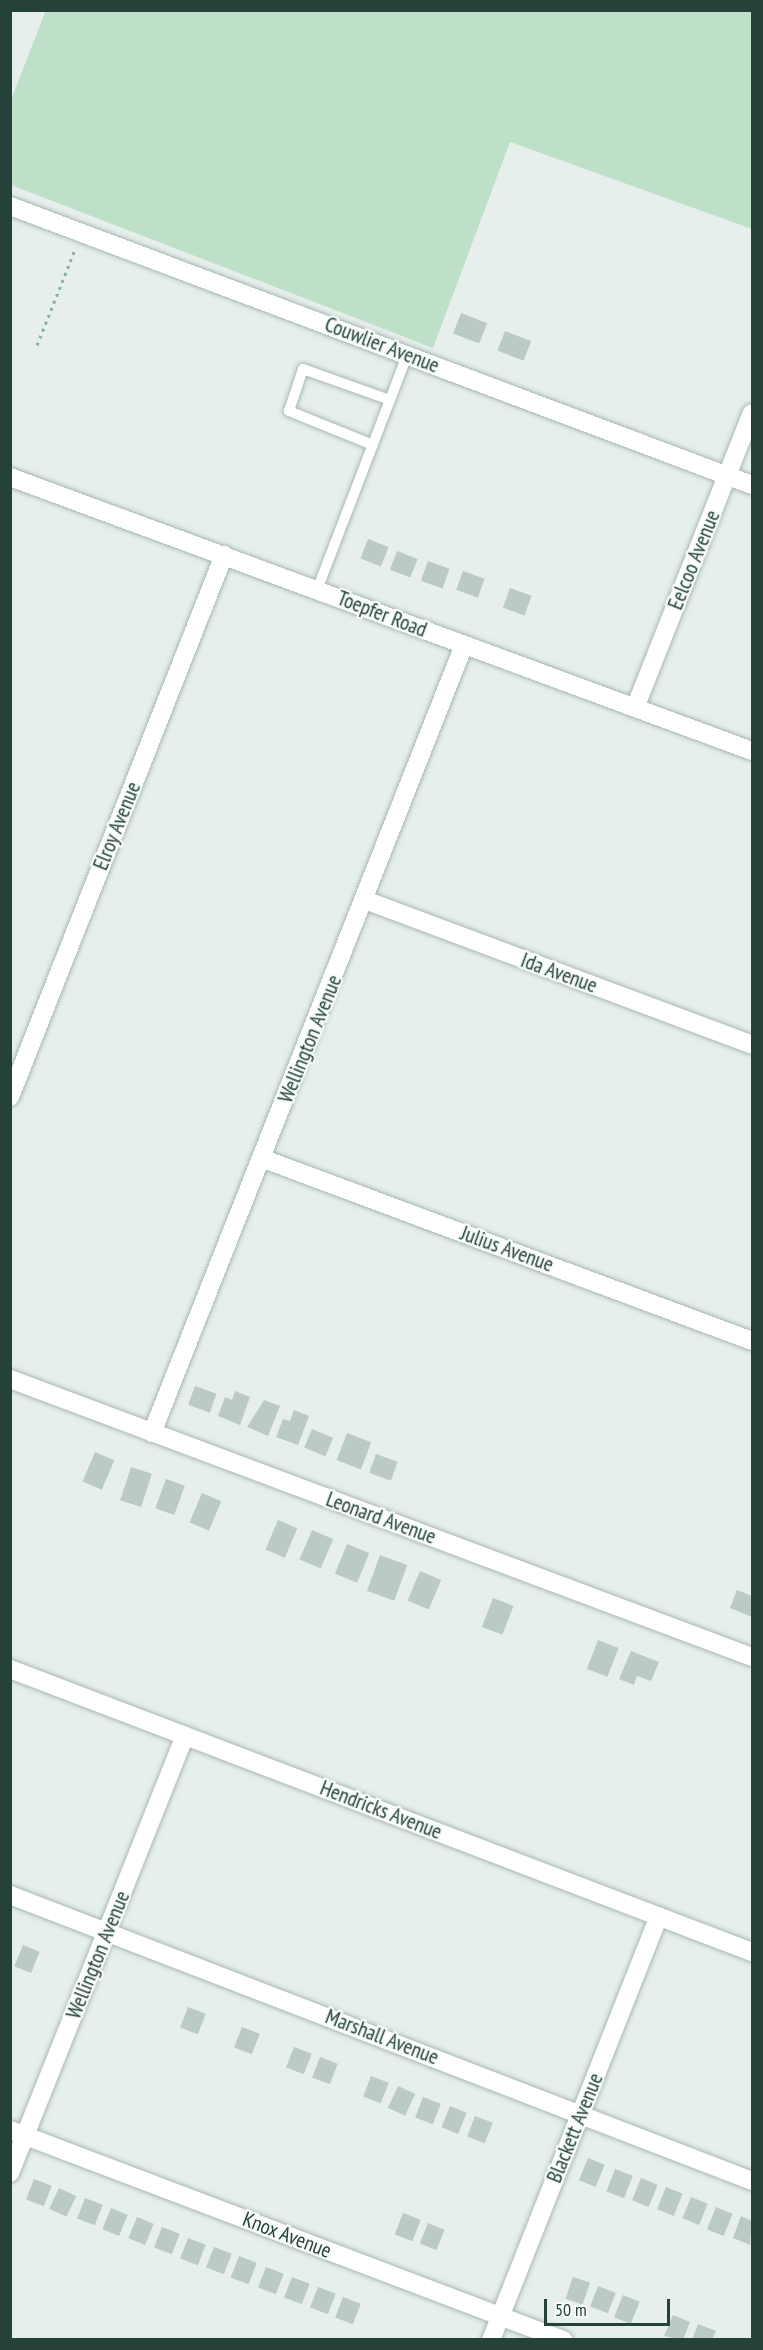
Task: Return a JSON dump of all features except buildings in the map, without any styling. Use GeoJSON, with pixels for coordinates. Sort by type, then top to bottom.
{"type":"FeatureCollection","features":[{"type":"Feature","properties":{"kind":"street","name":"Couwlier Avenue"},"geometry":{"type":"LineString","coordinates":[[10,206],[753,484]]}},
{"type":"Feature","properties":{"kind":"street","name":"Eelcoo Avenue"},"geometry":{"type":"LineString","coordinates":[[635,708],[753,413]]}},
{"type":"Feature","properties":{"kind":"street","name":"Toepfer Road"},"geometry":{"type":"LineString","coordinates":[[10,477],[753,751]]}},
{"type":"Feature","properties":{"kind":"street","name":"Elroy Avenue"},"geometry":{"type":"LineString","coordinates":[[10,1097],[224,555]]}},
{"type":"Feature","properties":{"kind":"street","name":"Wellington Avenue"},"geometry":{"type":"LineString","coordinates":[[152,1433],[365,900],[464,645]]}},
{"type":"Feature","properties":{"kind":"street","name":"Ida Avenue"},"geometry":{"type":"LineString","coordinates":[[365,900],[753,1045]]}},
{"type":"Feature","properties":{"kind":"street","name":"Julius Avenue"},"geometry":{"type":"LineString","coordinates":[[261,1158],[753,1341]]}},
{"type":"Feature","properties":{"kind":"street","name":"Leonard Avenue"},"geometry":{"type":"LineString","coordinates":[[10,1379],[753,1657]]}},
{"type":"Feature","properties":{"kind":"street","name":"Hendricks Avenue"},"geometry":{"type":"LineString","coordinates":[[10,1669],[753,1952]]}},
{"type":"Feature","properties":{"kind":"street","name":"Wellington Avenue"},"geometry":{"type":"LineString","coordinates":[[10,2173],[18,2132],[108,1930],[185,1736]]}},
{"type":"Feature","properties":{"kind":"street","name":"Marshall Avenue"},"geometry":{"type":"LineString","coordinates":[[10,1894],[753,2181]]}},
{"type":"Feature","properties":{"kind":"street","name":"Blackett Avenue"},"geometry":{"type":"LineString","coordinates":[[491,2340],[659,1916]]}},
{"type":"Feature","properties":{"kind":"street","name":"Knox Avenue"},"geometry":{"type":"LineString","coordinates":[[18,2132],[563,2340]]}},
{"type":"Feature","properties":{"kind":"lane"},"geometry":{"type":"LineString","coordinates":[[317,590],[406,354]]}},
{"type":"Feature","properties":{"kind":"lane"},"geometry":{"type":"LineString","coordinates":[[373,445],[289,411],[303,369],[390,400]]}},
{"type":"Feature","properties":{"kind":"path"},"geometry":{"type":"LineString","coordinates":[[37,345],[77,244]]}},
{"type":"Feature","properties":{"kind":"green space"},"geometry":{"type":"Polygon","coordinates":[[[46,10],[752,11],[752,229],[510,142],[433,348],[11,185],[11,100],[46,10]]]}}]}
